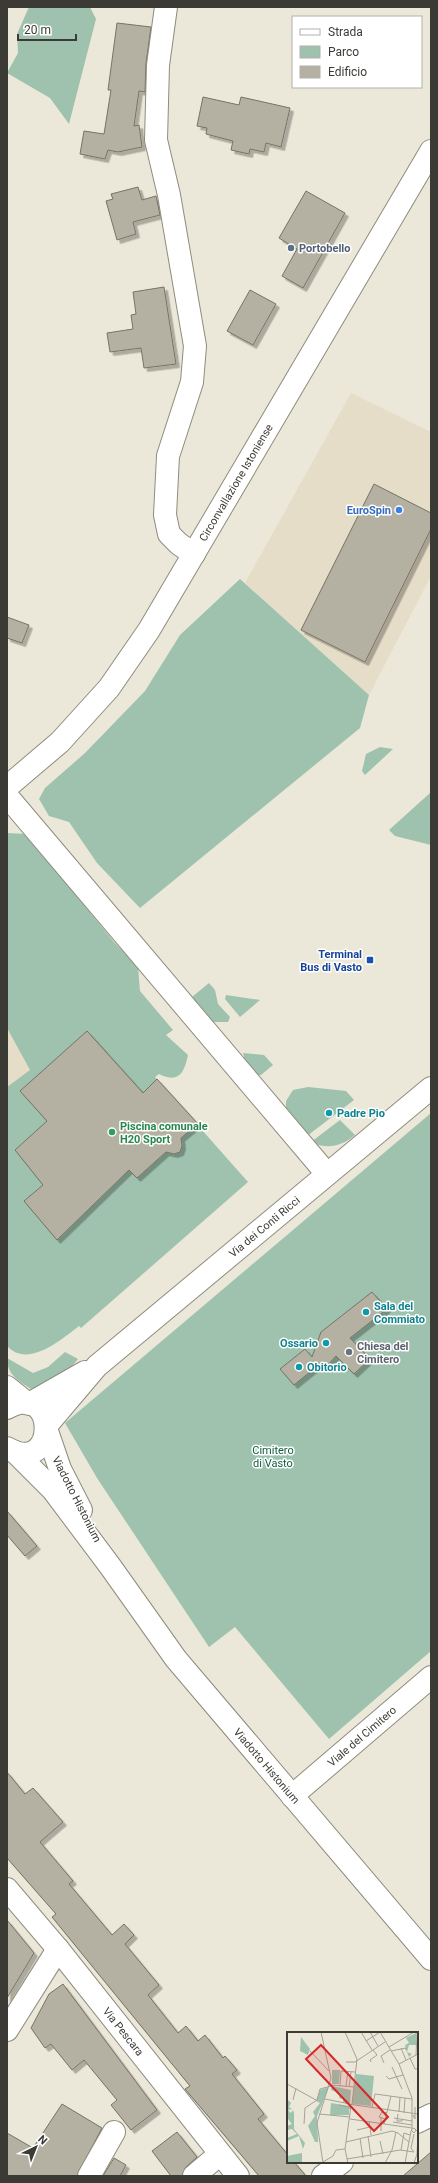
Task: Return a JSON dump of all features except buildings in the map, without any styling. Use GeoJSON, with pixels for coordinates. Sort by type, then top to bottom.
{"type":"FeatureCollection","features":[{"type":"Feature","properties":{"kind":"street"},"geometry":{"type":"LineString","coordinates":[[166,7],[158,65],[156,140],[169,195],[195,346],[192,382],[168,456],[164,515],[169,534],[179,544],[194,554]]}},
{"type":"Feature","properties":{"kind":"street","name":"Circonvallazione Istoniense"},"geometry":{"type":"LineString","coordinates":[[7,787],[60,742],[109,688],[149,630],[431,151]]}},
{"type":"Feature","properties":{"kind":"street"},"geometry":{"type":"LineString","coordinates":[[7,796],[327,1174]]}},
{"type":"Feature","properties":{"kind":"street","name":"Via dei Conti Ricci"},"geometry":{"type":"LineString","coordinates":[[10,1451],[26,1453],[36,1449],[43,1441],[47,1428],[97,1366],[431,1088]]}},
{"type":"Feature","properties":{"kind":"street","name":"Via dei Conti Ricci"},"geometry":{"type":"LineString","coordinates":[[21,1405],[97,1366]]}},
{"type":"Feature","properties":{"kind":"street","name":"Viadotto Histonium"},"geometry":{"type":"LineString","coordinates":[[7,1387],[21,1405],[41,1412],[60,1469],[95,1532],[110,1566]]}},
{"type":"Feature","properties":{"kind":"street","name":"Viadotto Histonium"},"geometry":{"type":"LineString","coordinates":[[10,1451],[53,1490],[110,1566],[176,1659],[431,1959]]}},
{"type":"Feature","properties":{"kind":"street","name":"Viale del Cimitero"},"geometry":{"type":"LineString","coordinates":[[292,1796],[431,1677]]}},
{"type":"Feature","properties":{"kind":"street","name":"Via Pescara"},"geometry":{"type":"LineString","coordinates":[[7,1889],[58,1949],[238,2176]]}},
{"type":"Feature","properties":{"kind":"street"},"geometry":{"type":"LineString","coordinates":[[7,2030],[58,1949]]}},
{"type":"Feature","properties":{"kind":"street"},"geometry":{"type":"LineString","coordinates":[[418,2122],[431,2116]]}},
{"type":"Feature","properties":{"kind":"street"},"geometry":{"type":"LineString","coordinates":[[89,2176],[114,2132]]}},
{"type":"Feature","properties":{"kind":"street"},"geometry":{"type":"LineString","coordinates":[[194,2176],[220,2154]]}},
{"type":"Feature","properties":{"kind":"street"},"geometry":{"type":"LineString","coordinates":[[323,2176],[341,2163]]}},
{"type":"Feature","properties":{"kind":"shaded area"},"geometry":{"type":"Polygon","coordinates":[[[351,393],[431,432],[431,576],[369,695],[245,583],[351,393]]]}},
{"type":"Feature","properties":{"kind":"shaded area"},"geometry":{"type":"Polygon","coordinates":[[[7,1028],[30,1070],[7,1087],[7,1028]]]}},
{"type":"Feature","properties":{"kind":"green space"},"geometry":{"type":"Polygon","coordinates":[[[29,7],[90,7],[96,19],[69,124],[50,98],[7,73],[18,53],[17,34],[29,7]]]}},
{"type":"Feature","properties":{"kind":"green space"},"geometry":{"type":"Polygon","coordinates":[[[240,579],[369,695],[360,728],[140,908],[97,863],[69,822],[49,816],[39,799],[45,788],[85,753],[145,691],[180,635],[240,579]]]}},
{"type":"Feature","properties":{"kind":"green space"},"geometry":{"type":"Polygon","coordinates":[[[380,747],[393,749],[365,775],[362,771],[366,754],[380,747]]]}},
{"type":"Feature","properties":{"kind":"green space"},"geometry":{"type":"Polygon","coordinates":[[[430,793],[431,845],[395,836],[389,830],[430,793]]]}},
{"type":"Feature","properties":{"kind":"green space"},"geometry":{"type":"Polygon","coordinates":[[[7,833],[26,834],[114,942],[138,967],[140,991],[173,1030],[166,1035],[188,1055],[185,1067],[180,1075],[171,1078],[159,1074],[155,1077],[248,1182],[81,1328],[79,1326],[64,1338],[44,1350],[25,1354],[15,1352],[7,1346],[7,1087],[30,1070],[7,1028],[7,833]]]}},
{"type":"Feature","properties":{"kind":"green space"},"geometry":{"type":"Polygon","coordinates":[[[209,983],[215,990],[218,1004],[230,1017],[228,1022],[211,1022],[192,997],[209,983]]]}},
{"type":"Feature","properties":{"kind":"green space"},"geometry":{"type":"Polygon","coordinates":[[[226,995],[260,1000],[240,1017],[225,999],[226,995]]]}},
{"type":"Feature","properties":{"kind":"green space"},"geometry":{"type":"Polygon","coordinates":[[[243,1053],[264,1055],[273,1065],[261,1075],[256,1076],[246,1065],[243,1053]]]}},
{"type":"Feature","properties":{"kind":"green space"},"geometry":{"type":"Polygon","coordinates":[[[308,1087],[346,1091],[354,1100],[307,1136],[286,1111],[286,1101],[293,1090],[308,1087]]]}},
{"type":"Feature","properties":{"kind":"green space","name":"Cimitero di Vasto"},"geometry":{"type":"Polygon","coordinates":[[[431,1113],[431,1651],[329,1739],[235,1627],[209,1647],[97,1478],[65,1423],[431,1113]]]}},
{"type":"Feature","properties":{"kind":"green space"},"geometry":{"type":"Polygon","coordinates":[[[340,1120],[355,1135],[345,1142],[334,1146],[323,1146],[311,1142],[340,1120]]]}},
{"type":"Feature","properties":{"kind":"green space"},"geometry":{"type":"Polygon","coordinates":[[[65,1352],[78,1359],[63,1375],[45,1385],[31,1389],[14,1377],[9,1369],[7,1358],[33,1373],[48,1367],[65,1352]]]}},
{"type":"Feature","properties":{"kind":"place","name":"Portobello"},"geometry":{"type":"Point","coordinates":[291,248]}},
{"type":"Feature","properties":{"kind":"place","name":"EuroSpin"},"geometry":{"type":"Point","coordinates":[399,510]}},
{"type":"Feature","properties":{"kind":"place","name":"Terminal Bus di Vasto"},"geometry":{"type":"Point","coordinates":[370,960]}},
{"type":"Feature","properties":{"kind":"place","name":"Padre Pio"},"geometry":{"type":"Point","coordinates":[329,1113]}},
{"type":"Feature","properties":{"kind":"place","name":"Piscina comunale H20 Sport"},"geometry":{"type":"Point","coordinates":[112,1132]}},
{"type":"Feature","properties":{"kind":"place","name":"Sala del Commiato"},"geometry":{"type":"Point","coordinates":[366,1312]}},
{"type":"Feature","properties":{"kind":"place","name":"Ossario"},"geometry":{"type":"Point","coordinates":[326,1343]}},
{"type":"Feature","properties":{"kind":"place","name":"Chiesa del Cimitero"},"geometry":{"type":"Point","coordinates":[349,1352]}},
{"type":"Feature","properties":{"kind":"place","name":"Obitorio"},"geometry":{"type":"Point","coordinates":[299,1367]}}]}
